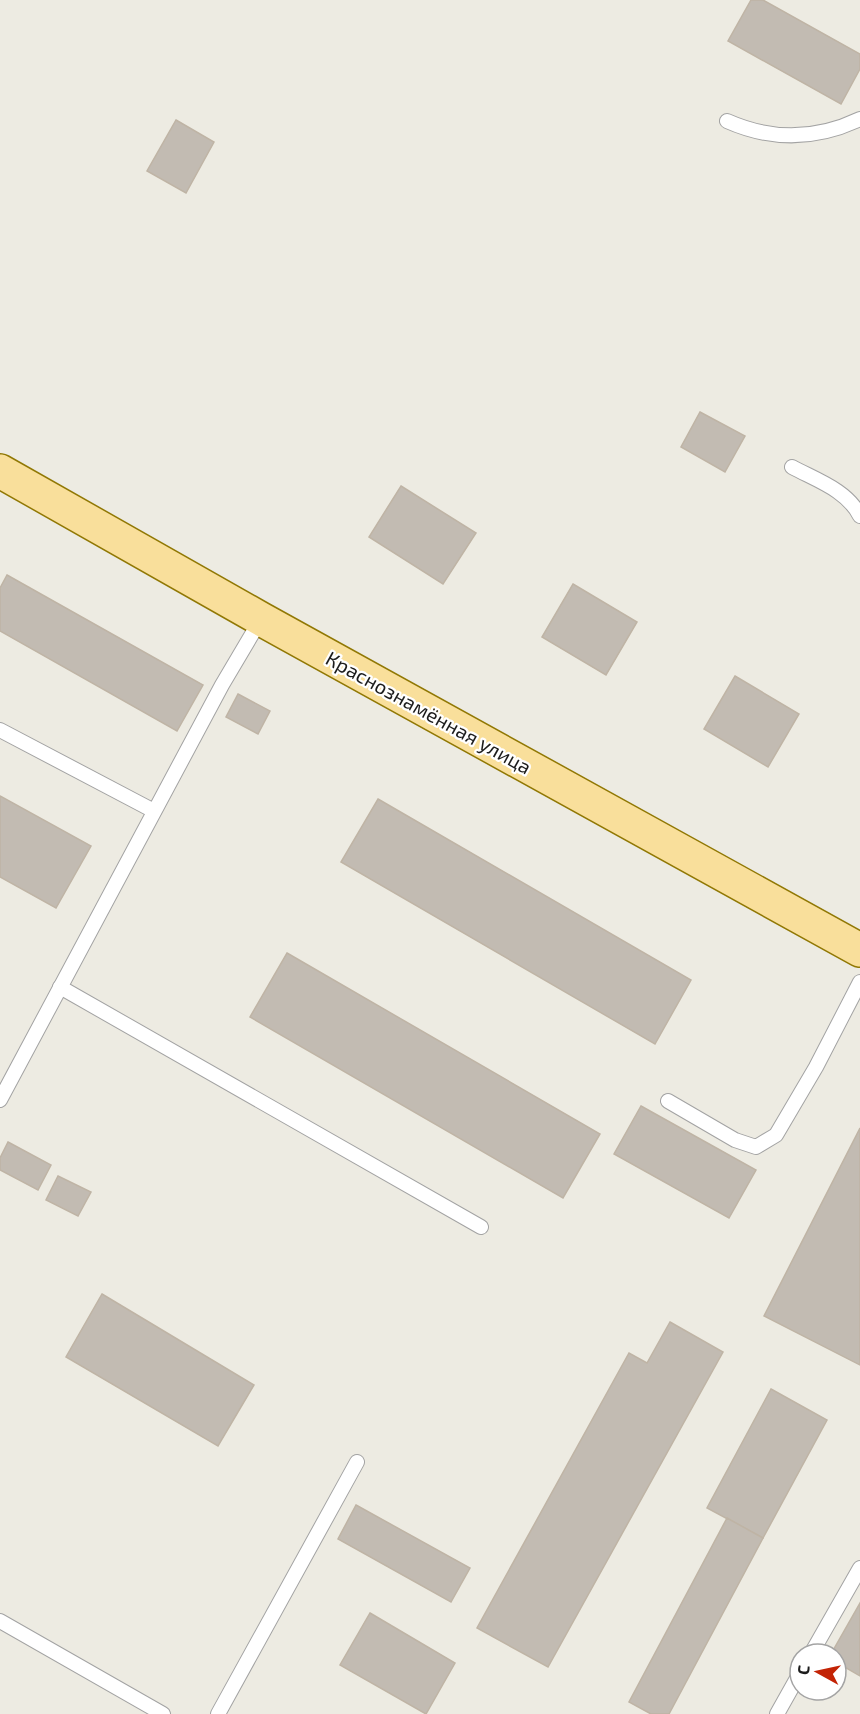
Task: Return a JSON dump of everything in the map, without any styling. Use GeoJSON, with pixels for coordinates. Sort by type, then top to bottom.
{"type":"FeatureCollection","features":[{"type":"Feature","properties":{"kind":"main road","name":"Краснознамённая улица"},"geometry":{"type":"LineString","coordinates":[[0,471],[261,619],[860,950]]}},
{"type":"Feature","properties":{"kind":"lane"},"geometry":{"type":"LineString","coordinates":[[727,121],[759,133],[787,135],[817,134],[845,126],[860,118]]}},
{"type":"Feature","properties":{"kind":"lane"},"geometry":{"type":"LineString","coordinates":[[792,467],[839,492],[855,506],[860,516]]}},
{"type":"Feature","properties":{"kind":"lane"},"geometry":{"type":"LineString","coordinates":[[0,1100],[222,685],[261,619]]}},
{"type":"Feature","properties":{"kind":"lane"},"geometry":{"type":"LineString","coordinates":[[0,730],[154,811]]}},
{"type":"Feature","properties":{"kind":"lane"},"geometry":{"type":"LineString","coordinates":[[668,1101],[735,1140],[756,1147],[776,1135],[816,1067],[860,982]]}},
{"type":"Feature","properties":{"kind":"lane"},"geometry":{"type":"LineString","coordinates":[[60,987],[481,1227]]}},
{"type":"Feature","properties":{"kind":"lane"},"geometry":{"type":"LineString","coordinates":[[218,1714],[357,1462]]}},
{"type":"Feature","properties":{"kind":"lane"},"geometry":{"type":"LineString","coordinates":[[818,1642],[860,1568]]}},
{"type":"Feature","properties":{"kind":"lane"},"geometry":{"type":"LineString","coordinates":[[0,1621],[163,1714]]}},
{"type":"Feature","properties":{"kind":"lane"},"geometry":{"type":"LineString","coordinates":[[777,1714],[788,1694]]}},
{"type":"Feature","properties":{"kind":"building"},"geometry":{"type":"Polygon","coordinates":[[[751,0],[763,0],[860,54],[860,69],[841,104],[728,41],[751,0]]]}},
{"type":"Feature","properties":{"kind":"building"},"geometry":{"type":"Polygon","coordinates":[[[176,120],[214,142],[186,193],[147,171],[176,120]]]}},
{"type":"Feature","properties":{"kind":"building"},"geometry":{"type":"Polygon","coordinates":[[[700,412],[745,436],[725,472],[681,447],[700,412]]]}},
{"type":"Feature","properties":{"kind":"building"},"geometry":{"type":"Polygon","coordinates":[[[401,486],[476,533],[443,584],[369,537],[401,486]]]}},
{"type":"Feature","properties":{"kind":"building"},"geometry":{"type":"Polygon","coordinates":[[[7,575],[203,685],[177,731],[0,631],[0,588],[7,575]]]}},
{"type":"Feature","properties":{"kind":"building"},"geometry":{"type":"Polygon","coordinates":[[[573,584],[637,622],[606,675],[542,637],[573,584]]]}},
{"type":"Feature","properties":{"kind":"building"},"geometry":{"type":"Polygon","coordinates":[[[735,676],[799,714],[768,767],[704,729],[735,676]]]}},
{"type":"Feature","properties":{"kind":"building"},"geometry":{"type":"Polygon","coordinates":[[[238,694],[270,711],[258,734],[226,717],[238,694]]]}},
{"type":"Feature","properties":{"kind":"building"},"geometry":{"type":"Polygon","coordinates":[[[0,796],[91,846],[56,908],[0,877],[0,796]]]}},
{"type":"Feature","properties":{"kind":"building"},"geometry":{"type":"Polygon","coordinates":[[[378,799],[691,980],[655,1044],[341,862],[378,799]]]}},
{"type":"Feature","properties":{"kind":"building"},"geometry":{"type":"Polygon","coordinates":[[[287,953],[600,1134],[563,1198],[250,1017],[287,953]]]}},
{"type":"Feature","properties":{"kind":"building"},"geometry":{"type":"Polygon","coordinates":[[[641,1106],[756,1170],[729,1218],[614,1154],[641,1106]]]}},
{"type":"Feature","properties":{"kind":"building"},"geometry":{"type":"Polygon","coordinates":[[[860,1128],[860,1365],[764,1316],[860,1128]]]}},
{"type":"Feature","properties":{"kind":"building"},"geometry":{"type":"Polygon","coordinates":[[[8,1142],[51,1165],[38,1190],[0,1170],[0,1158],[8,1142]]]}},
{"type":"Feature","properties":{"kind":"building"},"geometry":{"type":"Polygon","coordinates":[[[58,1176],[91,1192],[78,1216],[46,1200],[58,1176]]]}},
{"type":"Feature","properties":{"kind":"building"},"geometry":{"type":"Polygon","coordinates":[[[102,1294],[254,1385],[218,1446],[66,1357],[102,1294]]]}},
{"type":"Feature","properties":{"kind":"building"},"geometry":{"type":"Polygon","coordinates":[[[670,1322],[723,1352],[548,1667],[477,1628],[629,1353],[647,1363],[670,1322]]]}},
{"type":"Feature","properties":{"kind":"building"},"geometry":{"type":"Polygon","coordinates":[[[771,1389],[827,1420],[763,1538],[707,1508],[771,1389]]]}},
{"type":"Feature","properties":{"kind":"building"},"geometry":{"type":"Polygon","coordinates":[[[356,1505],[470,1568],[451,1602],[338,1539],[356,1505]]]}},
{"type":"Feature","properties":{"kind":"building"},"geometry":{"type":"Polygon","coordinates":[[[727,1518],[763,1538],[669,1714],[651,1714],[629,1702],[727,1518]]]}},
{"type":"Feature","properties":{"kind":"building"},"geometry":{"type":"Polygon","coordinates":[[[860,1603],[860,1676],[848,1669],[848,1642],[838,1642],[860,1603]]]}},
{"type":"Feature","properties":{"kind":"building"},"geometry":{"type":"Polygon","coordinates":[[[370,1613],[455,1663],[426,1714],[340,1665],[370,1613]]]}}]}
